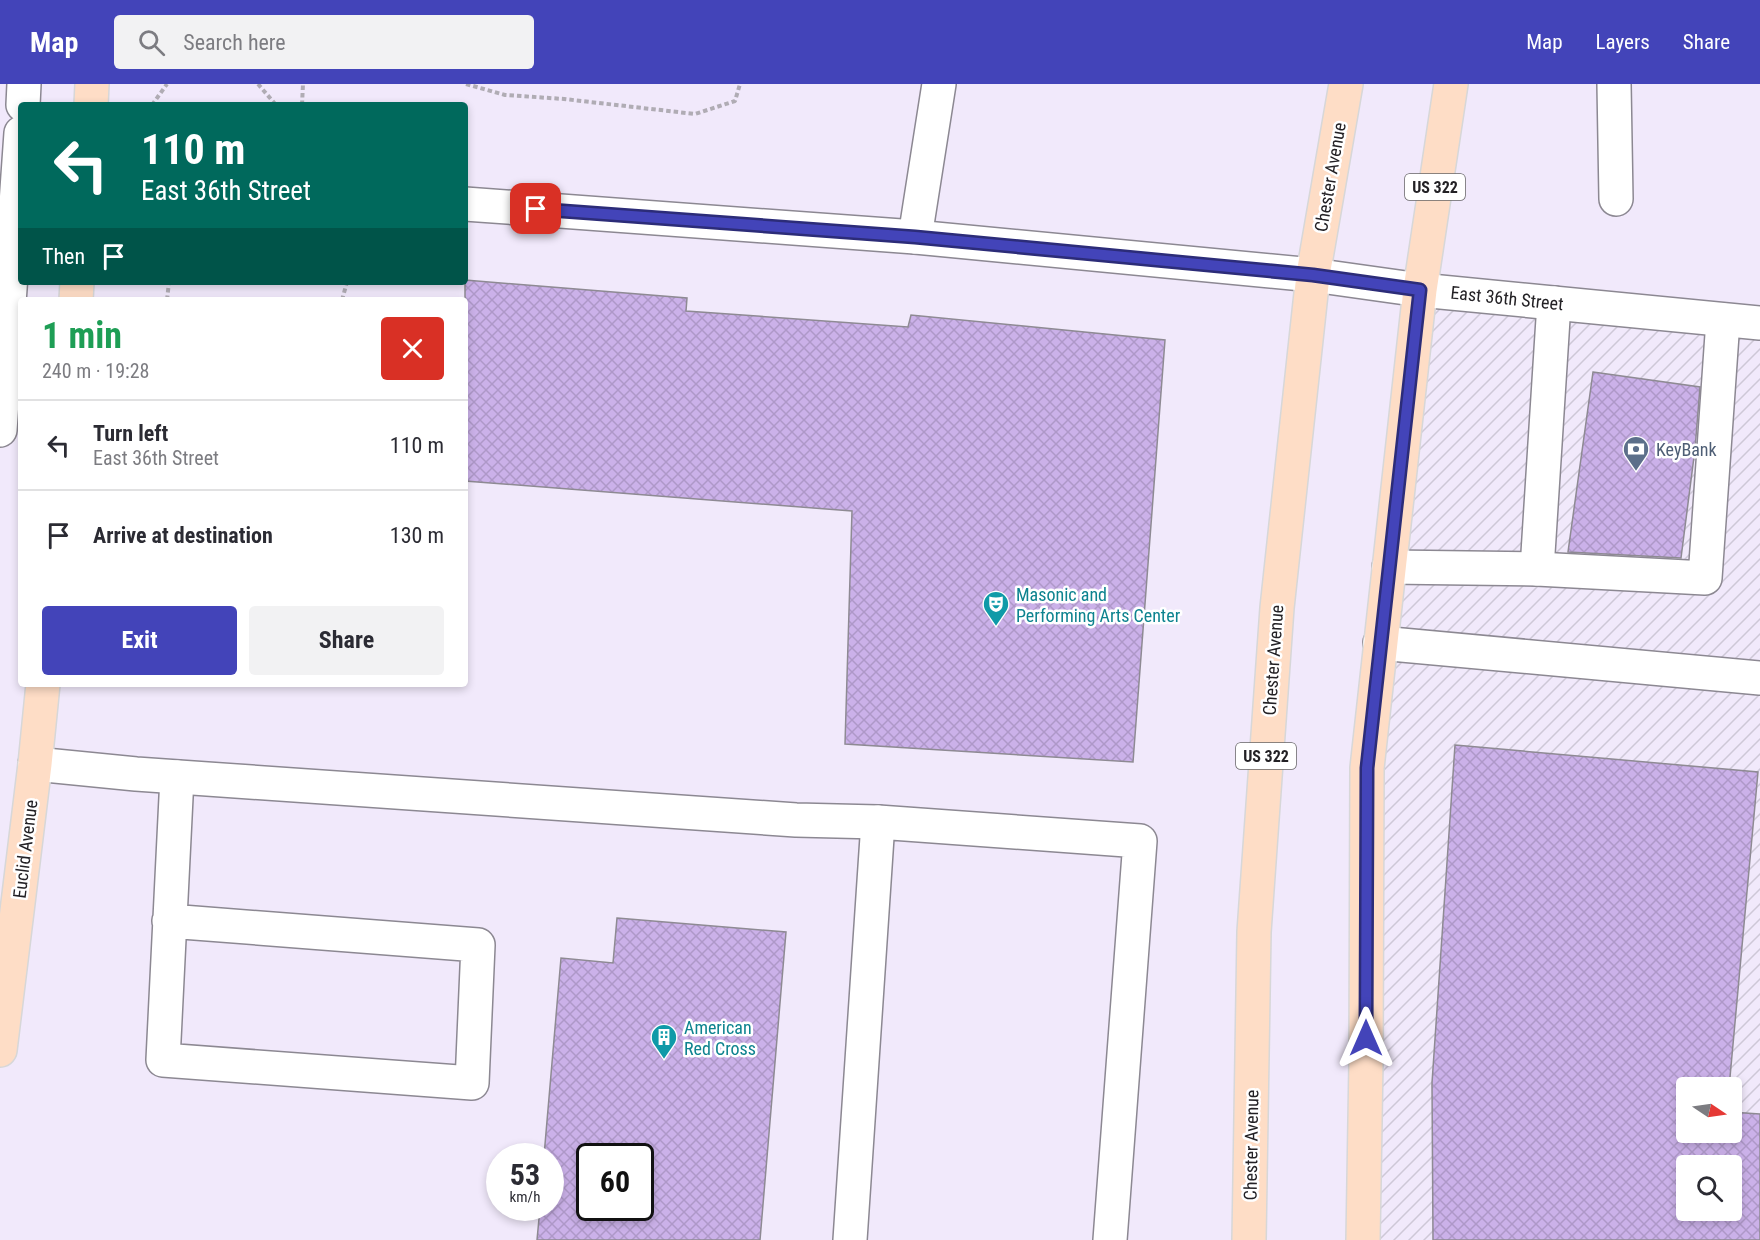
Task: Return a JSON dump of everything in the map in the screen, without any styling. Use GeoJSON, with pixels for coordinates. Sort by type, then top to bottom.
{"type":"FeatureCollection","features":[{"type":"Feature","properties":{"kind":"main road"},"geometry":{"type":"LineString","coordinates":[[90,102],[92,84]]}},
{"type":"Feature","properties":{"kind":"main road","name":"Chester Avenue"},"geometry":{"type":"LineString","coordinates":[[1249,1240],[1254,932],[1276,608],[1313,275],[1346,84]]}},
{"type":"Feature","properties":{"kind":"main road","name":"US 322"},"geometry":{"type":"LineString","coordinates":[[1363,1240],[1367,768],[1420,290],[1451,84]]}},
{"type":"Feature","properties":{"kind":"main road","name":"Euclid Avenue"},"geometry":{"type":"LineString","coordinates":[[0,1050],[43,687]]}},
{"type":"Feature","properties":{"kind":"street"},"geometry":{"type":"LineString","coordinates":[[23,102],[24,84]]}},
{"type":"Feature","properties":{"kind":"street"},"geometry":{"type":"LineString","coordinates":[[915,237],[939,84]]}},
{"type":"Feature","properties":{"kind":"street"},"geometry":{"type":"LineString","coordinates":[[1614,84],[1616,199]]}},
{"type":"Feature","properties":{"kind":"street"},"geometry":{"type":"LineString","coordinates":[[0,430],[13,173],[18,148]]}},
{"type":"Feature","properties":{"kind":"street","name":"East 36th Street"},"geometry":{"type":"LineString","coordinates":[[468,204],[915,237],[1313,275],[1420,290],[1760,323]]}},
{"type":"Feature","properties":{"kind":"street"},"geometry":{"type":"LineString","coordinates":[[1537,570],[1554,303]]}},
{"type":"Feature","properties":{"kind":"street"},"geometry":{"type":"LineString","coordinates":[[1389,567],[1537,570],[1704,578],[1723,320]]}},
{"type":"Feature","properties":{"kind":"street"},"geometry":{"type":"LineString","coordinates":[[1380,643],[1760,678]]}},
{"type":"Feature","properties":{"kind":"street"},"geometry":{"type":"LineString","coordinates":[[35,765],[796,820],[878,822],[1140,841],[1110,1240]]}},
{"type":"Feature","properties":{"kind":"street"},"geometry":{"type":"LineString","coordinates":[[169,921],[478,945],[472,1083],[163,1060],[169,921],[177,777]]}},
{"type":"Feature","properties":{"kind":"street"},"geometry":{"type":"LineString","coordinates":[[850,1240],[878,822]]}},
{"type":"Feature","properties":{"kind":"path"},"geometry":{"type":"LineString","coordinates":[[154,102],[167,84]]}},
{"type":"Feature","properties":{"kind":"path"},"geometry":{"type":"LineString","coordinates":[[258,84],[273,102]]}},
{"type":"Feature","properties":{"kind":"path"},"geometry":{"type":"LineString","coordinates":[[302,102],[303,84]]}},
{"type":"Feature","properties":{"kind":"path"},"geometry":{"type":"LineString","coordinates":[[466,84],[505,95],[564,99],[695,114],[735,101],[740,84]]}},
{"type":"Feature","properties":{"kind":"shaded area"},"geometry":{"type":"Polygon","coordinates":[[[0,84],[1760,84],[1760,323],[1363,1240],[0,1240],[0,84]]]}},
{"type":"Feature","properties":{"kind":"shaded area"},"geometry":{"type":"Polygon","coordinates":[[[1420,290],[1760,323],[1760,1240],[1363,1240],[1367,768],[1420,290]]]}},
{"type":"Feature","properties":{"kind":"building","name":"Masonic and Performing Arts Center"},"geometry":{"type":"Polygon","coordinates":[[[468,280],[687,298],[686,311],[908,327],[911,315],[1165,340],[1133,762],[845,744],[852,511],[468,481],[468,297],[465,297],[465,285],[468,285],[468,280]]]}},
{"type":"Feature","properties":{"kind":"building","name":"KeyBank"},"geometry":{"type":"Polygon","coordinates":[[[1593,372],[1700,387],[1695,449],[1681,558],[1568,552],[1593,372]]]}},
{"type":"Feature","properties":{"kind":"building"},"geometry":{"type":"Polygon","coordinates":[[[1455,745],[1758,772],[1730,1077],[1676,1077],[1676,1143],[1742,1143],[1742,1113],[1760,1114],[1760,1240],[1433,1240],[1432,1083],[1455,745]]]}},
{"type":"Feature","properties":{"kind":"building","name":"American Red Cross"},"geometry":{"type":"Polygon","coordinates":[[[617,918],[786,932],[760,1240],[537,1240],[539,1221],[564,1221],[564,1143],[545,1143],[561,958],[613,963],[617,918]]]}},
{"type":"Feature","properties":{"kind":"place","name":"KeyBank"},"geometry":{"type":"Point","coordinates":[1636,472]}},
{"type":"Feature","properties":{"kind":"place","name":"Masonic and Performing Arts Center"},"geometry":{"type":"Point","coordinates":[996,627]}},
{"type":"Feature","properties":{"kind":"place","name":"American Red Cross"},"geometry":{"type":"Point","coordinates":[664,1060]}},
{"type":"Feature","properties":{"kind":"route"},"geometry":{"type":"LineString","coordinates":[[536,209],[915,237],[1313,275],[1420,290],[1367,768],[1366,1038]]}}]}
